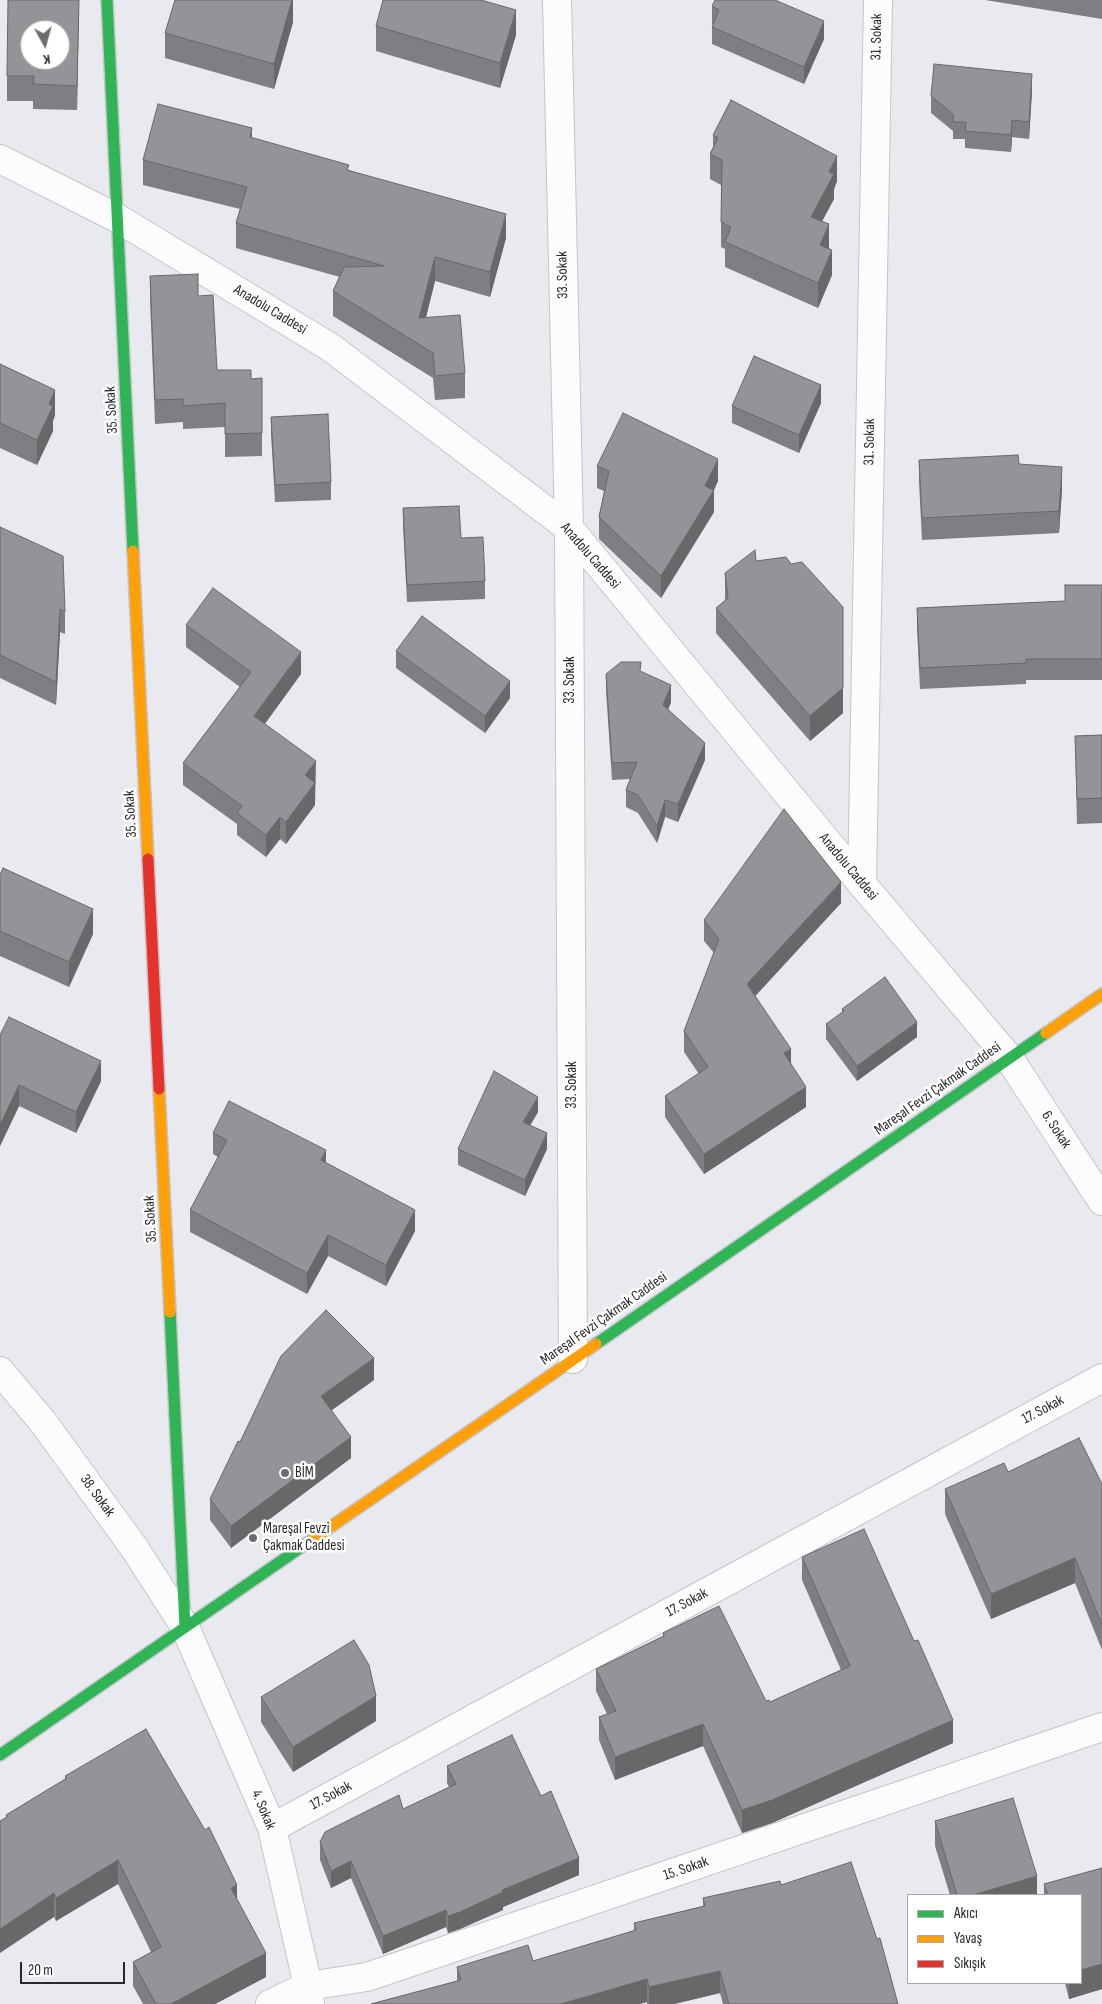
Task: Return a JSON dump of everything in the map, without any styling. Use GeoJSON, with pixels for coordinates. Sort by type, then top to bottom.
{"type":"FeatureCollection","features":[{"type":"Feature","properties":{"kind":"street","name":"35. Sokak"},"geometry":{"type":"LineString","coordinates":[[107,0],[185,1627]]}},
{"type":"Feature","properties":{"kind":"street","name":"33. Sokak"},"geometry":{"type":"LineString","coordinates":[[557,0],[569,528],[573,1359]]}},
{"type":"Feature","properties":{"kind":"street","name":"31. Sokak"},"geometry":{"type":"LineString","coordinates":[[862,884],[878,0]]}},
{"type":"Feature","properties":{"kind":"street","name":"Anadolu Caddesi"},"geometry":{"type":"LineString","coordinates":[[0,159],[118,218],[330,346],[569,528],[862,884],[1009,1058]]}},
{"type":"Feature","properties":{"kind":"street","name":"Mareşal Fevzi Çakmak Caddesi"},"geometry":{"type":"LineString","coordinates":[[0,1754],[1102,994]]}},
{"type":"Feature","properties":{"kind":"street","name":"6. Sokak"},"geometry":{"type":"LineString","coordinates":[[1009,1058],[1102,1201]]}},
{"type":"Feature","properties":{"kind":"street","name":"38. Sokak"},"geometry":{"type":"LineString","coordinates":[[0,1371],[43,1422],[129,1541],[185,1627]]}},
{"type":"Feature","properties":{"kind":"street","name":"17. Sokak"},"geometry":{"type":"LineString","coordinates":[[272,1828],[1102,1378]]}},
{"type":"Feature","properties":{"kind":"street","name":"4. Sokak"},"geometry":{"type":"LineString","coordinates":[[185,1627],[272,1828],[309,1995]]}},
{"type":"Feature","properties":{"kind":"street","name":"15. Sokak"},"geometry":{"type":"LineString","coordinates":[[270,2004],[309,1995],[367,1977],[1102,1727]]}},
{"type":"Feature","properties":{"kind":"building"},"geometry":{"type":"Polygon","coordinates":[[[8,0],[79,0],[77,86],[33,84],[34,76],[7,76],[8,0]]]}},
{"type":"Feature","properties":{"kind":"building"},"geometry":{"type":"Polygon","coordinates":[[[175,0],[292,0],[274,64],[165,33],[175,0]]]}},
{"type":"Feature","properties":{"kind":"building"},"geometry":{"type":"Polygon","coordinates":[[[383,0],[481,0],[516,10],[500,63],[376,26],[383,0]]]}},
{"type":"Feature","properties":{"kind":"building"},"geometry":{"type":"Polygon","coordinates":[[[715,0],[775,0],[824,21],[804,67],[712,27],[719,10],[712,6],[715,0]]]}},
{"type":"Feature","properties":{"kind":"building"},"geometry":{"type":"Polygon","coordinates":[[[934,64],[1032,74],[1029,122],[1012,120],[1011,135],[965,131],[966,122],[953,122],[953,114],[931,96],[934,64]]]}},
{"type":"Feature","properties":{"kind":"building"},"geometry":{"type":"Polygon","coordinates":[[[731,100],[837,156],[829,172],[834,174],[811,217],[829,224],[820,245],[832,250],[818,283],[725,242],[731,227],[721,222],[722,160],[710,154],[718,138],[713,135],[731,100]]]}},
{"type":"Feature","properties":{"kind":"building"},"geometry":{"type":"Polygon","coordinates":[[[158,104],[252,128],[250,137],[349,165],[347,170],[506,214],[490,272],[435,257],[419,318],[460,315],[465,373],[435,376],[433,353],[333,291],[344,267],[384,266],[236,223],[247,187],[143,160],[158,104]]]}},
{"type":"Feature","properties":{"kind":"building"},"geometry":{"type":"Polygon","coordinates":[[[198,274],[198,296],[213,295],[217,370],[251,370],[251,379],[262,378],[262,433],[225,434],[225,403],[183,406],[183,399],[155,400],[150,276],[198,274]]]}},
{"type":"Feature","properties":{"kind":"building"},"geometry":{"type":"Polygon","coordinates":[[[754,356],[821,385],[799,435],[732,406],[754,356]]]}},
{"type":"Feature","properties":{"kind":"building"},"geometry":{"type":"Polygon","coordinates":[[[0,364],[55,390],[49,404],[53,406],[37,440],[0,423],[0,364]]]}},
{"type":"Feature","properties":{"kind":"building"},"geometry":{"type":"Polygon","coordinates":[[[623,413],[718,459],[705,486],[714,490],[661,576],[599,517],[609,471],[597,466],[623,413]]]}},
{"type":"Feature","properties":{"kind":"building"},"geometry":{"type":"Polygon","coordinates":[[[328,414],[331,482],[275,485],[271,417],[328,414]]]}},
{"type":"Feature","properties":{"kind":"building"},"geometry":{"type":"Polygon","coordinates":[[[1018,455],[1019,464],[1062,467],[1059,511],[922,518],[919,460],[1018,455]]]}},
{"type":"Feature","properties":{"kind":"building"},"geometry":{"type":"Polygon","coordinates":[[[459,506],[461,538],[483,537],[485,581],[407,585],[403,508],[459,506]]]}},
{"type":"Feature","properties":{"kind":"building"},"geometry":{"type":"Polygon","coordinates":[[[0,527],[63,556],[65,612],[60,609],[56,682],[0,655],[0,527]]]}},
{"type":"Feature","properties":{"kind":"building"},"geometry":{"type":"Polygon","coordinates":[[[755,550],[756,561],[786,557],[791,564],[802,562],[843,607],[843,688],[810,716],[716,608],[728,598],[725,573],[755,550]]]}},
{"type":"Feature","properties":{"kind":"building"},"geometry":{"type":"Polygon","coordinates":[[[1065,585],[1102,585],[1102,659],[1026,659],[1026,663],[920,668],[917,608],[1065,601],[1065,585]]]}},
{"type":"Feature","properties":{"kind":"building"},"geometry":{"type":"Polygon","coordinates":[[[213,588],[301,652],[254,716],[316,761],[305,775],[315,783],[286,822],[280,817],[266,835],[237,813],[242,806],[183,763],[251,672],[186,625],[213,588]]]}},
{"type":"Feature","properties":{"kind":"building"},"geometry":{"type":"Polygon","coordinates":[[[422,616],[510,681],[485,716],[396,651],[422,616]]]}},
{"type":"Feature","properties":{"kind":"building"},"geometry":{"type":"Polygon","coordinates":[[[621,662],[641,662],[640,671],[671,685],[663,705],[705,743],[678,804],[665,800],[657,826],[638,795],[626,790],[637,762],[612,763],[606,674],[621,662]]]}},
{"type":"Feature","properties":{"kind":"building"},"geometry":{"type":"Polygon","coordinates":[[[1102,735],[1102,798],[1077,799],[1075,736],[1102,735]]]}},
{"type":"Feature","properties":{"kind":"building"},"geometry":{"type":"Polygon","coordinates":[[[784,809],[841,882],[747,984],[791,1049],[784,1053],[806,1087],[704,1154],[665,1096],[708,1067],[684,1031],[719,939],[704,920],[784,809]]]}},
{"type":"Feature","properties":{"kind":"building"},"geometry":{"type":"Polygon","coordinates":[[[3,868],[93,909],[69,962],[0,931],[0,875],[3,868]]]}},
{"type":"Feature","properties":{"kind":"building"},"geometry":{"type":"Polygon","coordinates":[[[885,977],[917,1022],[857,1066],[826,1024],[844,1011],[842,1009],[885,977]]]}},
{"type":"Feature","properties":{"kind":"building"},"geometry":{"type":"Polygon","coordinates":[[[9,1017],[101,1061],[76,1112],[19,1085],[0,1125],[0,1035],[9,1017]]]}},
{"type":"Feature","properties":{"kind":"building"},"geometry":{"type":"Polygon","coordinates":[[[494,1071],[538,1097],[523,1122],[547,1133],[525,1180],[458,1149],[494,1071]]]}},
{"type":"Feature","properties":{"kind":"building"},"geometry":{"type":"Polygon","coordinates":[[[229,1101],[326,1150],[321,1160],[415,1210],[386,1265],[328,1235],[307,1273],[190,1210],[227,1140],[213,1133],[229,1101]]]}},
{"type":"Feature","properties":{"kind":"building"},"geometry":{"type":"Polygon","coordinates":[[[326,1310],[374,1358],[321,1396],[351,1437],[231,1526],[210,1499],[238,1441],[240,1442],[281,1356],[326,1310]]]}},
{"type":"Feature","properties":{"kind":"building"},"geometry":{"type":"Polygon","coordinates":[[[1079,1438],[1102,1484],[1102,1625],[1075,1558],[991,1594],[945,1489],[1004,1463],[1008,1472],[1079,1438]]]}},
{"type":"Feature","properties":{"kind":"building"},"geometry":{"type":"Polygon","coordinates":[[[864,1529],[914,1641],[918,1640],[953,1720],[772,1800],[742,1810],[703,1724],[615,1757],[599,1717],[616,1711],[596,1669],[664,1636],[663,1633],[719,1606],[766,1701],[769,1700],[770,1702],[850,1666],[802,1557],[864,1529]]]}},
{"type":"Feature","properties":{"kind":"building"},"geometry":{"type":"Polygon","coordinates":[[[354,1640],[369,1665],[376,1696],[293,1747],[261,1697],[354,1640]]]}},
{"type":"Feature","properties":{"kind":"building"},"geometry":{"type":"Polygon","coordinates":[[[146,1729],[205,1830],[209,1827],[237,1885],[231,1888],[266,1953],[171,2004],[156,2004],[133,1962],[161,1947],[118,1860],[56,1898],[54,1893],[0,1929],[0,1821],[7,1817],[6,1815],[67,1778],[65,1776],[146,1729]]]}},
{"type":"Feature","properties":{"kind":"building"},"geometry":{"type":"Polygon","coordinates":[[[512,1735],[541,1796],[551,1791],[579,1858],[502,1890],[503,1892],[460,1912],[448,1916],[446,1910],[383,1936],[351,1861],[331,1871],[320,1842],[325,1832],[399,1795],[403,1809],[456,1784],[447,1766],[512,1735]]]}},
{"type":"Feature","properties":{"kind":"building"},"geometry":{"type":"Polygon","coordinates":[[[1013,1798],[1037,1876],[976,1894],[957,1894],[935,1821],[1013,1798]]]}},
{"type":"Feature","properties":{"kind":"building"},"geometry":{"type":"Polygon","coordinates":[[[851,1862],[877,1939],[880,1938],[898,2004],[729,2004],[720,1971],[649,1987],[647,1979],[561,2004],[371,2004],[461,1980],[457,1967],[528,1945],[533,1961],[636,1930],[634,1923],[705,1906],[703,1898],[780,1881],[781,1885],[851,1862]]]}},
{"type":"Feature","properties":{"kind":"building"},"geometry":{"type":"Polygon","coordinates":[[[1102,1868],[1102,1964],[1082,1970],[1082,1894],[1048,1894],[1044,1884],[1102,1868]]]}},
{"type":"Feature","properties":{"kind":"traffic: fast"},"geometry":{"type":"LineString","coordinates":[[107,0],[133,551]]}},
{"type":"Feature","properties":{"kind":"traffic: fast"},"geometry":{"type":"LineString","coordinates":[[596,1344],[1046,1033]]}},
{"type":"Feature","properties":{"kind":"traffic: fast"},"geometry":{"type":"LineString","coordinates":[[170,1312],[185,1627]]}},
{"type":"Feature","properties":{"kind":"traffic: fast"},"geometry":{"type":"LineString","coordinates":[[0,1755],[313,1539]]}},
{"type":"Feature","properties":{"kind":"traffic: slow"},"geometry":{"type":"LineString","coordinates":[[133,551],[148,859]]}},
{"type":"Feature","properties":{"kind":"traffic: slow"},"geometry":{"type":"LineString","coordinates":[[1046,1033],[1102,994]]}},
{"type":"Feature","properties":{"kind":"traffic: slow"},"geometry":{"type":"LineString","coordinates":[[159,1089],[170,1312]]}},
{"type":"Feature","properties":{"kind":"traffic: slow"},"geometry":{"type":"LineString","coordinates":[[313,1539],[596,1344]]}},
{"type":"Feature","properties":{"kind":"traffic: jam"},"geometry":{"type":"LineString","coordinates":[[148,859],[159,1089]]}},
{"type":"Feature","properties":{"kind":"place","name":"BİM"},"geometry":{"type":"Point","coordinates":[285,1473]}},
{"type":"Feature","properties":{"kind":"place","name":"Mareşal Fevzi Çakmak Caddesi"},"geometry":{"type":"Point","coordinates":[253,1538]}}]}
